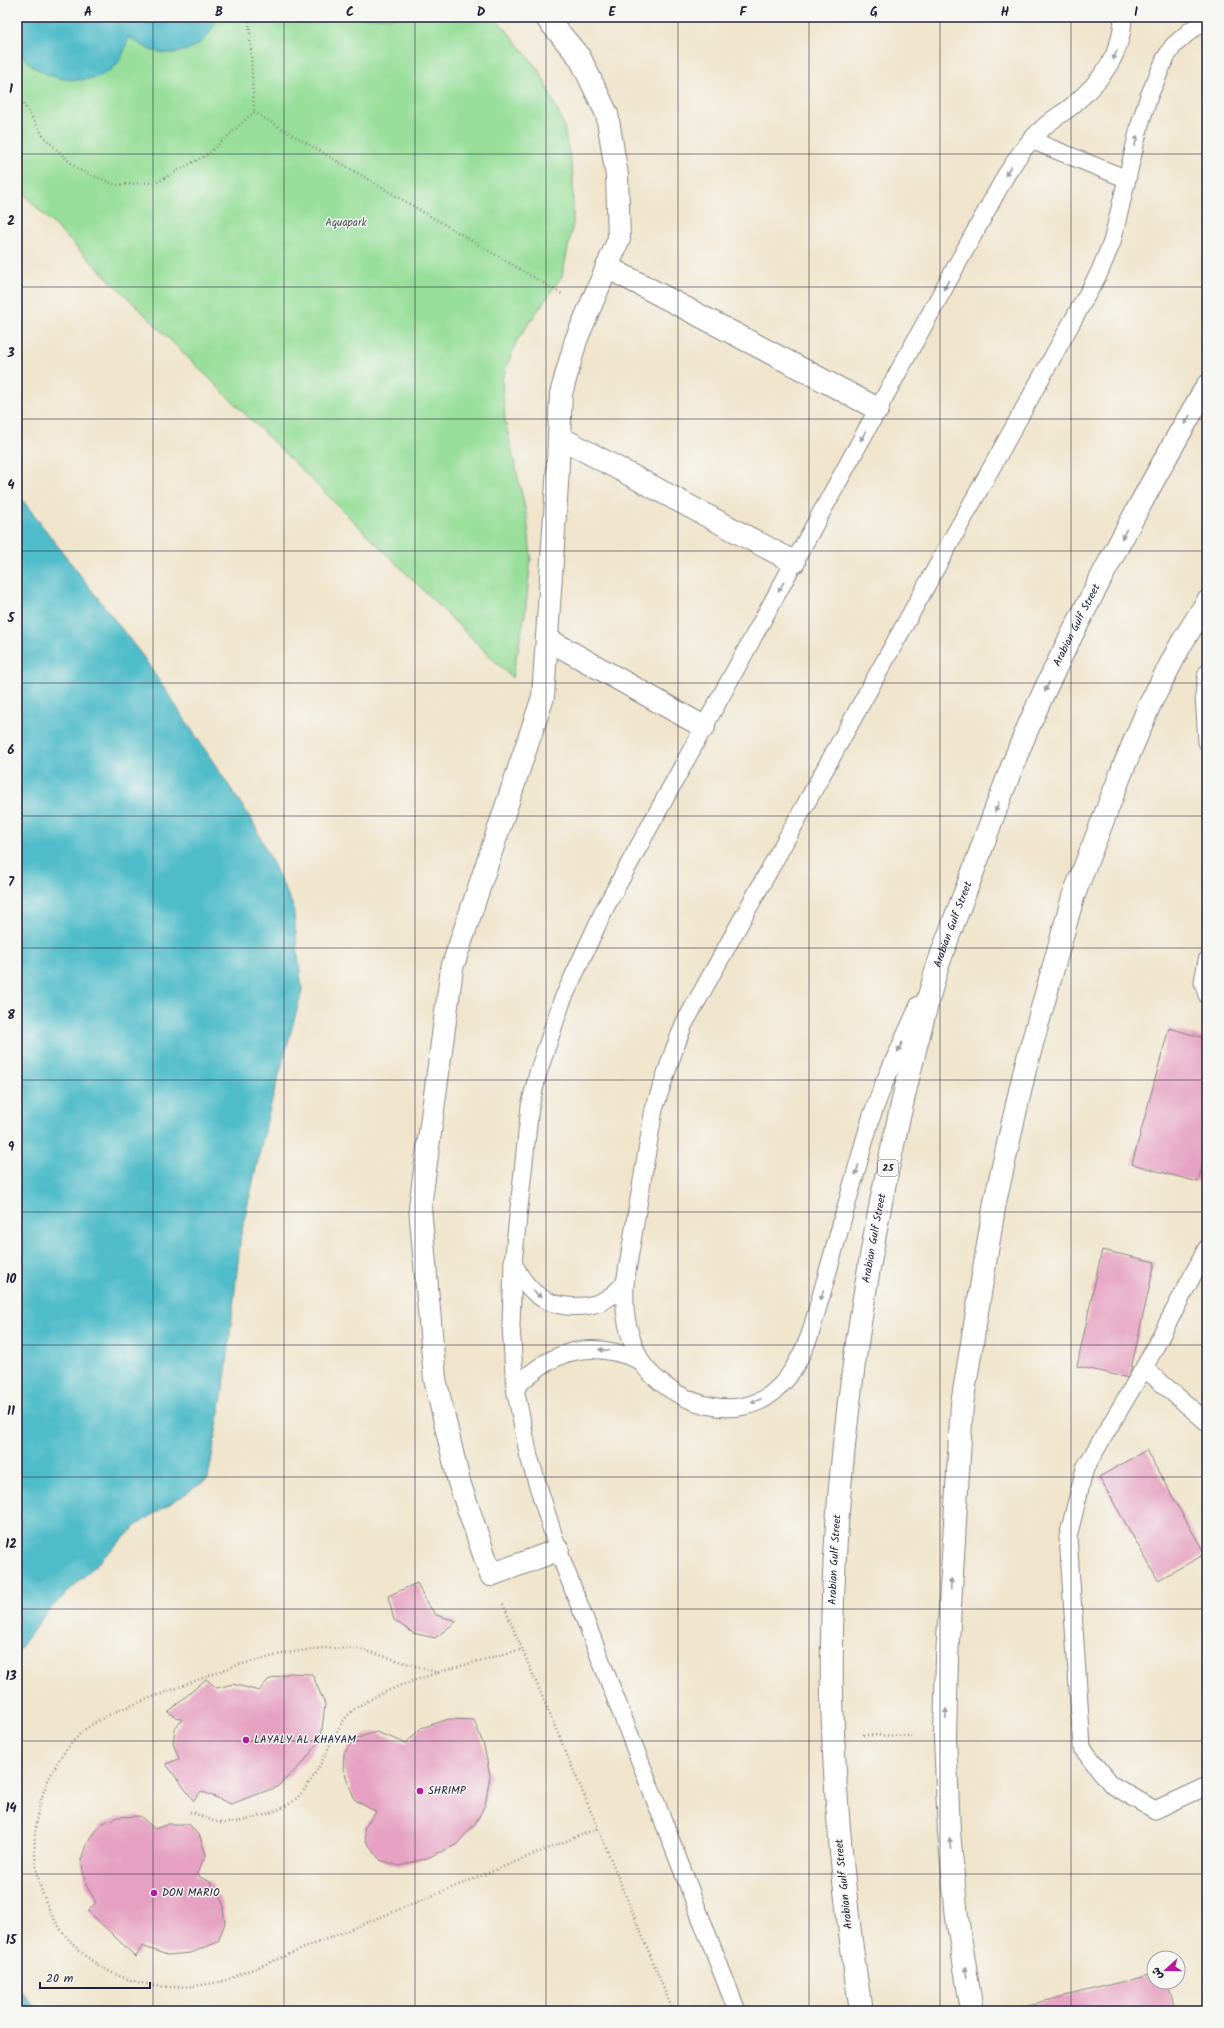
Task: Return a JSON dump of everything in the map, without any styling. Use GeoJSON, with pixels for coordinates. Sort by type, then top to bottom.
{"type":"FeatureCollection","features":[{"type":"Feature","properties":{"kind":"main road"},"geometry":{"type":"LineString","coordinates":[[546,17],[580,58],[607,114],[617,176],[619,239],[576,340],[561,394],[543,697],[452,968],[420,1207],[435,1379],[459,1482],[491,1575],[558,1550]]}},
{"type":"Feature","properties":{"kind":"main road"},"geometry":{"type":"LineString","coordinates":[[607,267],[878,409]]}},
{"type":"Feature","properties":{"kind":"main road","name":"Arabian Gulf Street"},"geometry":{"type":"LineString","coordinates":[[861,2011],[847,1920],[838,1814],[832,1698],[834,1594],[839,1499],[851,1388],[862,1311],[892,1146],[913,1050],[940,961],[1020,747],[1068,641],[1173,443],[1207,386]]}},
{"type":"Feature","properties":{"kind":"main road"},"geometry":{"type":"LineString","coordinates":[[559,437],[794,562]]}},
{"type":"Feature","properties":{"kind":"main road"},"geometry":{"type":"LineString","coordinates":[[972,2011],[957,1918],[949,1832],[945,1737],[951,1565],[962,1404],[995,1202],[1025,1069],[1073,897],[1150,704],[1181,644],[1207,602]]}},
{"type":"Feature","properties":{"kind":"main road"},"geometry":{"type":"LineString","coordinates":[[546,639],[704,726]]}},
{"type":"Feature","properties":{"kind":"lane"},"geometry":{"type":"LineString","coordinates":[[737,2011],[558,1550],[529,1457],[515,1388],[511,1326],[513,1263],[530,1106],[538,1073],[562,1001],[604,908],[1006,175],[1031,140],[1044,126],[1073,105],[1101,78],[1112,62],[1118,47],[1122,31],[1123,17]]}},
{"type":"Feature","properties":{"kind":"lane"},"geometry":{"type":"LineString","coordinates":[[940,961],[884,1082],[871,1118],[810,1335],[795,1367],[778,1389],[763,1399],[736,1407],[719,1407],[702,1404],[670,1390],[652,1374],[641,1361],[625,1320],[625,1283],[654,1109],[664,1075],[684,1024],[1099,274],[1112,242],[1149,96],[1165,59],[1173,46],[1191,30],[1207,20]]}},
{"type":"Feature","properties":{"kind":"lane"},"geometry":{"type":"LineString","coordinates":[[1031,140],[1127,179]]}},
{"type":"Feature","properties":{"kind":"lane"},"geometry":{"type":"LineString","coordinates":[[1207,673],[1204,695],[1207,742]]}},
{"type":"Feature","properties":{"kind":"lane"},"geometry":{"type":"LineString","coordinates":[[1207,960],[1203,982],[1207,995]]}},
{"type":"Feature","properties":{"kind":"lane"},"geometry":{"type":"LineString","coordinates":[[1207,1248],[1144,1368],[1085,1468],[1068,1537],[1082,1748],[1112,1785],[1155,1810],[1207,1786]]}},
{"type":"Feature","properties":{"kind":"lane"},"geometry":{"type":"LineString","coordinates":[[513,1263],[522,1280],[536,1295],[554,1304],[573,1307],[593,1305],[611,1297],[625,1283]]}},
{"type":"Feature","properties":{"kind":"lane"},"geometry":{"type":"LineString","coordinates":[[515,1388],[530,1373],[546,1362],[564,1354],[583,1349],[603,1349],[623,1353],[641,1361]]}},
{"type":"Feature","properties":{"kind":"lane"},"geometry":{"type":"LineString","coordinates":[[1144,1368],[1207,1422]]}},
{"type":"Feature","properties":{"kind":"path"},"geometry":{"type":"LineString","coordinates":[[249,17],[254,112]]}},
{"type":"Feature","properties":{"kind":"path"},"geometry":{"type":"LineString","coordinates":[[17,94],[45,138],[78,169],[116,185],[157,182],[208,154],[254,112]]}},
{"type":"Feature","properties":{"kind":"path"},"geometry":{"type":"LineString","coordinates":[[254,112],[588,310]]}},
{"type":"Feature","properties":{"kind":"path"},"geometry":{"type":"LineString","coordinates":[[491,1575],[598,1828],[673,2011]]}},
{"type":"Feature","properties":{"kind":"path"},"geometry":{"type":"LineString","coordinates":[[439,1673],[360,1649],[323,1648],[286,1653],[234,1666],[114,1712],[96,1722],[79,1734],[54,1770],[41,1798],[34,1829],[34,1849],[37,1876],[49,1909],[60,1927],[73,1944],[94,1961],[119,1975],[145,1984],[172,1988],[198,1986],[224,1981],[598,1828]]}},
{"type":"Feature","properties":{"kind":"path"},"geometry":{"type":"LineString","coordinates":[[190,1812],[220,1823],[241,1822],[279,1809],[298,1797],[316,1772],[338,1729],[355,1709],[387,1692],[439,1673],[522,1650]]}},
{"type":"Feature","properties":{"kind":"path"},"geometry":{"type":"LineString","coordinates":[[834,1734],[945,1737]]}},
{"type":"Feature","properties":{"kind":"green space","name":"Aquapark"},"geometry":{"type":"Polygon","coordinates":[[[17,17],[492,17],[504,27],[540,72],[563,123],[573,174],[573,224],[562,276],[516,342],[502,380],[505,421],[527,517],[531,557],[525,615],[512,678],[39,210],[17,186],[17,17]]]}},
{"type":"Feature","properties":{"kind":"water"},"geometry":{"type":"Polygon","coordinates":[[[17,17],[217,17],[207,36],[192,48],[172,53],[162,52],[148,49],[129,37],[122,57],[114,67],[103,74],[90,79],[76,80],[47,74],[35,68],[25,59],[17,45],[17,17]]]}},
{"type":"Feature","properties":{"kind":"water"},"geometry":{"type":"Polygon","coordinates":[[[17,493],[144,658],[253,822],[293,906],[302,991],[269,1112],[241,1234],[226,1372],[208,1479],[137,1525],[46,1613],[17,1653],[17,493]]]}},
{"type":"Feature","properties":{"kind":"water"},"geometry":{"type":"Polygon","coordinates":[[[17,1986],[38,2011],[17,2011],[17,1986]]]}},
{"type":"Feature","properties":{"kind":"building"},"geometry":{"type":"Polygon","coordinates":[[[1169,1028],[1207,1039],[1207,1147],[1198,1182],[1132,1164],[1169,1028]]]}},
{"type":"Feature","properties":{"kind":"building"},"geometry":{"type":"Polygon","coordinates":[[[1102,1250],[1155,1262],[1129,1378],[1077,1366],[1102,1250]]]}},
{"type":"Feature","properties":{"kind":"building"},"geometry":{"type":"Polygon","coordinates":[[[1146,1450],[1205,1554],[1158,1580],[1099,1477],[1146,1450]]]}},
{"type":"Feature","properties":{"kind":"building"},"geometry":{"type":"Polygon","coordinates":[[[417,1583],[427,1603],[436,1615],[457,1621],[435,1638],[413,1633],[394,1620],[388,1596],[417,1583]]]}},
{"type":"Feature","properties":{"kind":"building","name":"LAYALY AL KHAYAM"},"geometry":{"type":"Polygon","coordinates":[[[289,1673],[312,1674],[325,1704],[321,1738],[304,1762],[277,1787],[231,1804],[201,1791],[194,1801],[166,1764],[179,1759],[173,1742],[175,1729],[182,1720],[168,1712],[206,1679],[217,1688],[233,1684],[259,1691],[268,1680],[289,1673]]]}},
{"type":"Feature","properties":{"kind":"building","name":"SHRIMP"},"geometry":{"type":"Polygon","coordinates":[[[449,1719],[474,1720],[484,1746],[490,1776],[485,1805],[475,1824],[456,1845],[427,1858],[399,1866],[380,1860],[366,1841],[364,1828],[376,1812],[355,1800],[343,1769],[344,1754],[352,1741],[363,1736],[376,1732],[406,1743],[421,1728],[449,1719]]]}},
{"type":"Feature","properties":{"kind":"building","name":"DON MARIO"},"geometry":{"type":"Polygon","coordinates":[[[140,1816],[155,1829],[168,1824],[189,1824],[200,1837],[206,1855],[196,1875],[210,1882],[222,1901],[225,1923],[218,1942],[191,1953],[167,1955],[142,1946],[136,1957],[88,1911],[96,1902],[86,1885],[81,1860],[86,1845],[101,1824],[118,1817],[140,1816]]]}},
{"type":"Feature","properties":{"kind":"building"},"geometry":{"type":"Polygon","coordinates":[[[1146,1976],[1146,1990],[1169,1990],[1174,2011],[1004,2011],[1146,1976]]]}},
{"type":"Feature","properties":{"kind":"place","name":"LAYALY AL KHAYAM"},"geometry":{"type":"Point","coordinates":[246,1740]}},
{"type":"Feature","properties":{"kind":"place","name":"SHRIMP"},"geometry":{"type":"Point","coordinates":[420,1791]}},
{"type":"Feature","properties":{"kind":"place","name":"DON MARIO"},"geometry":{"type":"Point","coordinates":[154,1893]}}]}
